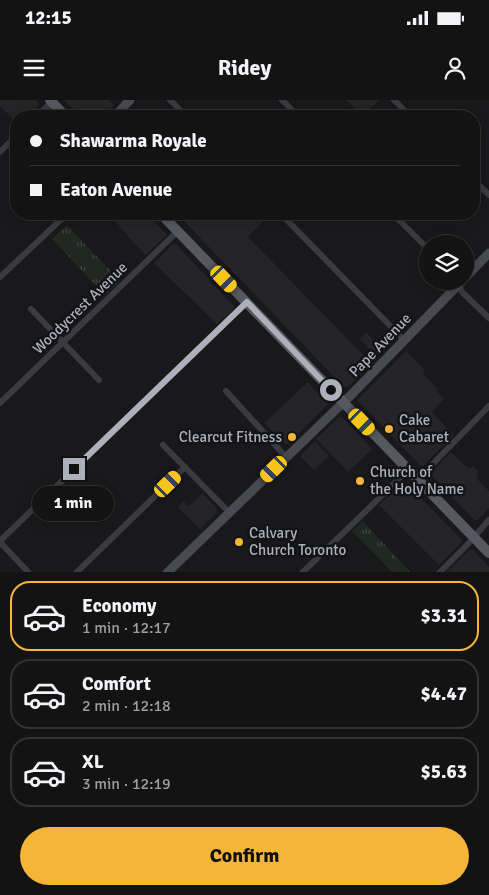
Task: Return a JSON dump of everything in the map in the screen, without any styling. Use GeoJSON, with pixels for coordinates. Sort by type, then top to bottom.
{"type":"FeatureCollection","features":[{"type":"Feature","properties":{"kind":"main road"},"geometry":{"type":"LineString","coordinates":[[121,110],[130,100]]}},
{"type":"Feature","properties":{"kind":"main road"},"geometry":{"type":"LineString","coordinates":[[51,101],[60,110]]}},
{"type":"Feature","properties":{"kind":"main road"},"geometry":{"type":"LineString","coordinates":[[167,220],[489,553]]}},
{"type":"Feature","properties":{"kind":"main road","name":"Pape Avenue"},"geometry":{"type":"LineString","coordinates":[[474,268],[489,254]]}},
{"type":"Feature","properties":{"kind":"main road","name":"Pape Avenue"},"geometry":{"type":"LineString","coordinates":[[167,572],[343,402],[452,290]]}},
{"type":"Feature","properties":{"kind":"street"},"geometry":{"type":"LineString","coordinates":[[170,100],[180,110]]}},
{"type":"Feature","properties":{"kind":"street"},"geometry":{"type":"LineString","coordinates":[[282,100],[292,110]]}},
{"type":"Feature","properties":{"kind":"street"},"geometry":{"type":"LineString","coordinates":[[394,100],[404,110]]}},
{"type":"Feature","properties":{"kind":"street"},"geometry":{"type":"LineString","coordinates":[[0,152],[10,142]]}},
{"type":"Feature","properties":{"kind":"street"},"geometry":{"type":"LineString","coordinates":[[480,186],[489,195]]}},
{"type":"Feature","properties":{"kind":"street"},"geometry":{"type":"LineString","coordinates":[[0,278],[61,220]]}},
{"type":"Feature","properties":{"kind":"street"},"geometry":{"type":"LineString","coordinates":[[287,220],[404,340]]}},
{"type":"Feature","properties":{"kind":"street"},"geometry":{"type":"LineString","coordinates":[[399,220],[419,239]]}},
{"type":"Feature","properties":{"kind":"street","name":"Woodycrest Avenue"},"geometry":{"type":"LineString","coordinates":[[0,403],[178,231]]}},
{"type":"Feature","properties":{"kind":"street"},"geometry":{"type":"LineString","coordinates":[[462,290],[489,318]]}},
{"type":"Feature","properties":{"kind":"street"},"geometry":{"type":"LineString","coordinates":[[29,572],[0,541],[247,302]]}},
{"type":"Feature","properties":{"kind":"street"},"geometry":{"type":"LineString","coordinates":[[32,309],[100,380]]}},
{"type":"Feature","properties":{"kind":"street"},"geometry":{"type":"LineString","coordinates":[[226,391],[286,457]]}},
{"type":"Feature","properties":{"kind":"street"},"geometry":{"type":"LineString","coordinates":[[302,572],[402,476],[425,472],[489,406]]}},
{"type":"Feature","properties":{"kind":"street"},"geometry":{"type":"LineString","coordinates":[[163,445],[229,512]]}},
{"type":"Feature","properties":{"kind":"street"},"geometry":{"type":"LineString","coordinates":[[76,572],[185,467]]}},
{"type":"Feature","properties":{"kind":"street"},"geometry":{"type":"LineString","coordinates":[[438,572],[489,520]]}},
{"type":"Feature","properties":{"kind":"shaded area"},"geometry":{"type":"Polygon","coordinates":[[[0,100],[35,100],[38,103],[34,110],[10,110],[10,116],[0,106],[0,100]]]}},
{"type":"Feature","properties":{"kind":"shaded area"},"geometry":{"type":"Polygon","coordinates":[[[64,100],[109,100],[114,105],[109,110],[74,110],[64,100]]]}},
{"type":"Feature","properties":{"kind":"shaded area"},"geometry":{"type":"Polygon","coordinates":[[[346,100],[379,100],[369,110],[357,110],[346,100]]]}},
{"type":"Feature","properties":{"kind":"shaded area"},"geometry":{"type":"Polygon","coordinates":[[[114,220],[153,220],[167,235],[146,255],[114,220]]]}},
{"type":"Feature","properties":{"kind":"shaded area"},"geometry":{"type":"Polygon","coordinates":[[[183,220],[264,220],[248,237],[372,364],[347,387],[344,387],[183,220]]]}},
{"type":"Feature","properties":{"kind":"shaded area"},"geometry":{"type":"Polygon","coordinates":[[[173,244],[176,244],[234,306],[234,309],[217,324],[154,263],[173,244]]]}},
{"type":"Feature","properties":{"kind":"shaded area"},"geometry":{"type":"Polygon","coordinates":[[[366,332],[384,350],[377,356],[360,339],[366,332]]]}},
{"type":"Feature","properties":{"kind":"shaded area"},"geometry":{"type":"Polygon","coordinates":[[[406,351],[425,370],[423,374],[438,389],[437,391],[444,399],[432,412],[454,435],[424,465],[420,465],[357,400],[406,351]]]}},
{"type":"Feature","properties":{"kind":"shaded area"},"geometry":{"type":"Polygon","coordinates":[[[308,382],[328,404],[288,444],[285,444],[264,423],[308,382]]]}},
{"type":"Feature","properties":{"kind":"shaded area"},"geometry":{"type":"Polygon","coordinates":[[[339,417],[342,417],[372,449],[348,472],[316,439],[339,417]]]}},
{"type":"Feature","properties":{"kind":"shaded area"},"geometry":{"type":"Polygon","coordinates":[[[315,441],[329,456],[314,470],[300,456],[315,441]]]}},
{"type":"Feature","properties":{"kind":"shaded area"},"geometry":{"type":"Polygon","coordinates":[[[451,452],[469,469],[473,466],[479,472],[478,480],[489,491],[489,508],[477,520],[474,520],[430,474],[451,452]]]}},
{"type":"Feature","properties":{"kind":"shaded area"},"geometry":{"type":"Polygon","coordinates":[[[402,482],[407,484],[463,541],[439,565],[379,505],[402,482]]]}},
{"type":"Feature","properties":{"kind":"shaded area"},"geometry":{"type":"Polygon","coordinates":[[[203,493],[217,509],[217,512],[200,529],[178,507],[183,501],[189,506],[203,493]]]}},
{"type":"Feature","properties":{"kind":"shaded area"},"geometry":{"type":"Polygon","coordinates":[[[469,550],[473,550],[489,567],[489,572],[446,572],[469,550]]]}},
{"type":"Feature","properties":{"kind":"green space"},"geometry":{"type":"Polygon","coordinates":[[[67,225],[120,281],[105,295],[52,239],[67,225]]]}},
{"type":"Feature","properties":{"kind":"green space"},"geometry":{"type":"Polygon","coordinates":[[[363,521],[410,572],[392,572],[352,531],[363,521]]]}},
{"type":"Feature","properties":{"kind":"place","name":"Cake Cabaret"},"geometry":{"type":"Point","coordinates":[389,429]}},
{"type":"Feature","properties":{"kind":"place","name":"Clearcut Fitness"},"geometry":{"type":"Point","coordinates":[292,437]}},
{"type":"Feature","properties":{"kind":"place","name":"Church of the Holy Name"},"geometry":{"type":"Point","coordinates":[360,481]}},
{"type":"Feature","properties":{"kind":"place","name":"Calvary Church Toronto"},"geometry":{"type":"Point","coordinates":[239,542]}},
{"type":"Feature","properties":{"kind":"route"},"geometry":{"type":"LineString","coordinates":[[74,469],[247,302],[331,390]]}}]}
